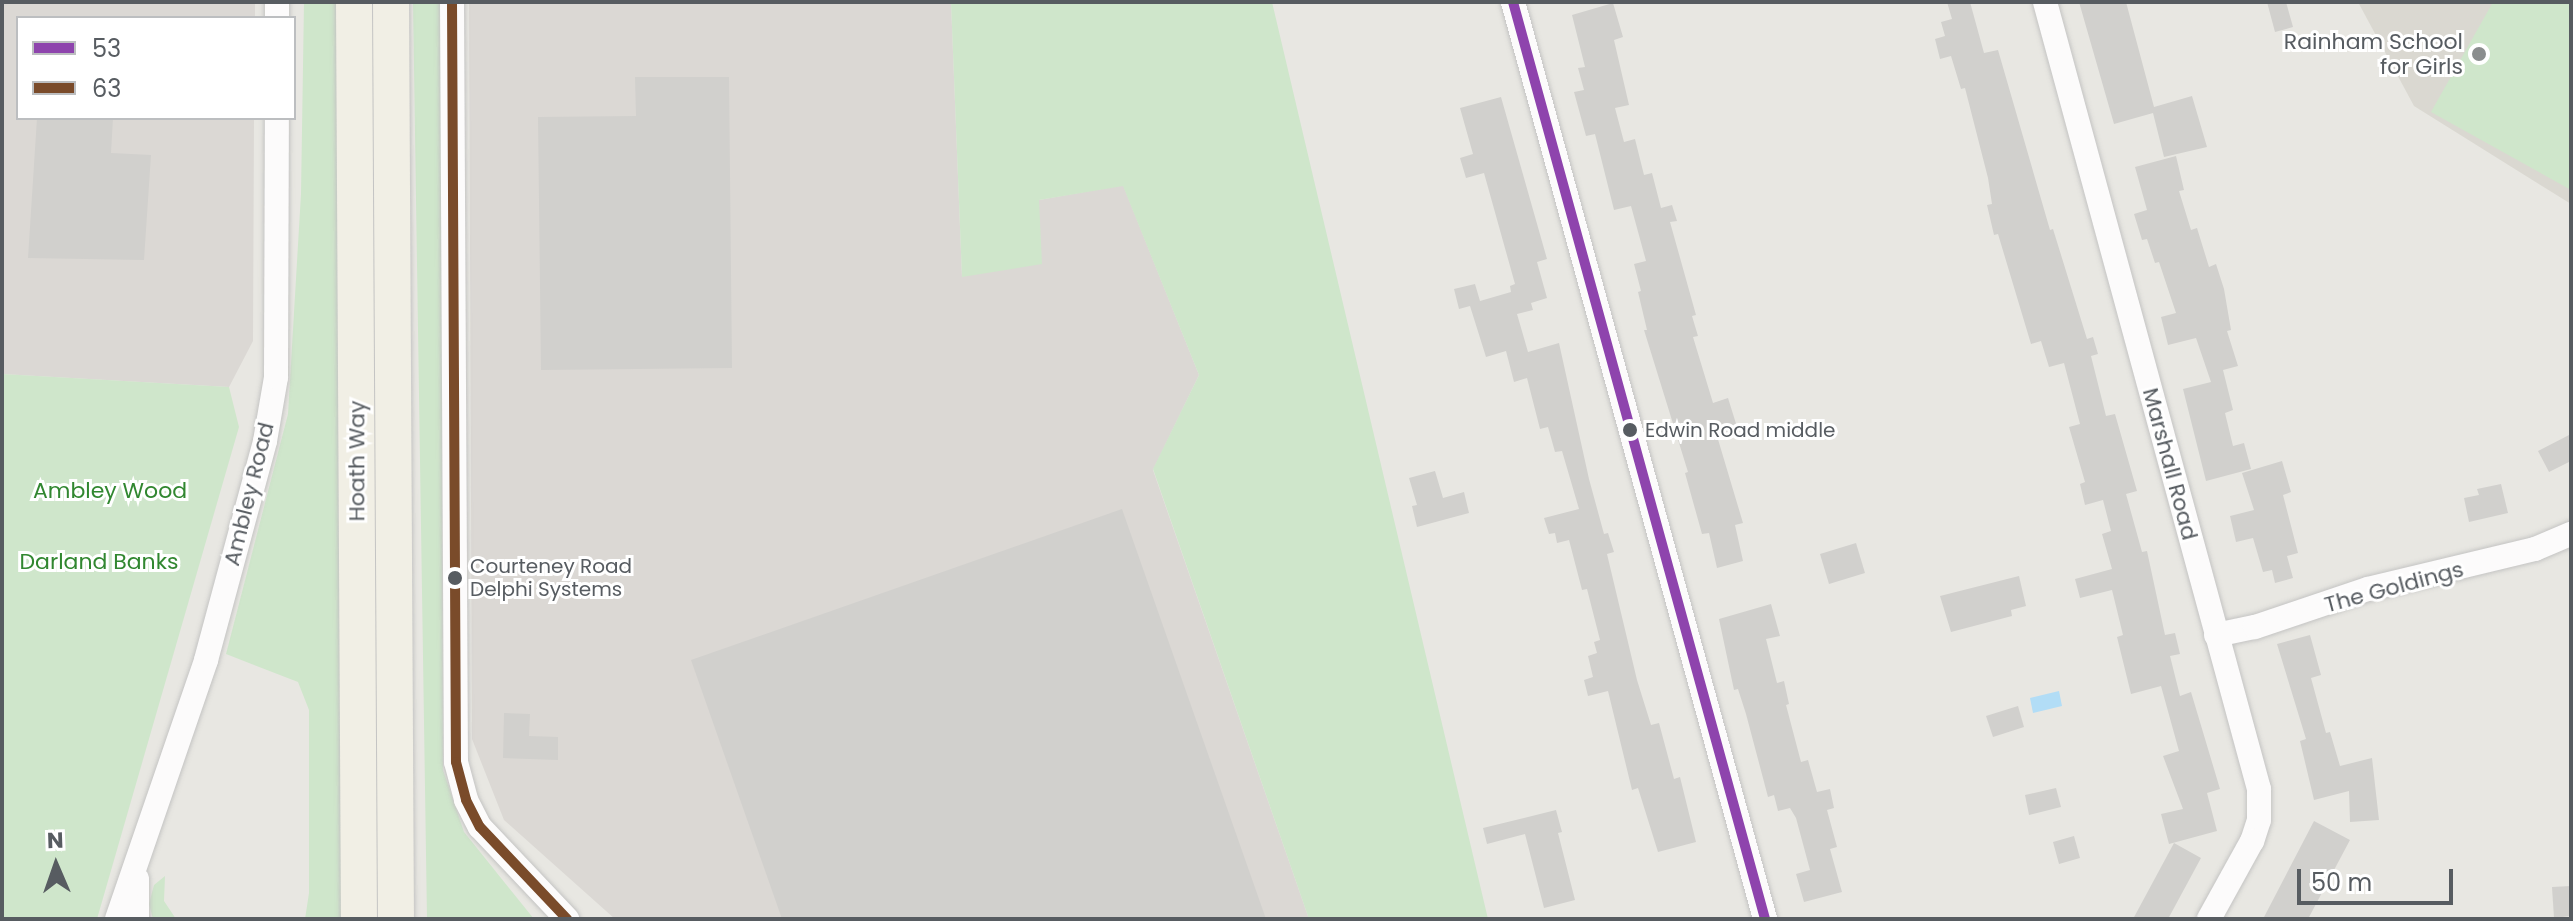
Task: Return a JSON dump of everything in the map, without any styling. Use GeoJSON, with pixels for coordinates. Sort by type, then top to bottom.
{"type":"FeatureCollection","features":[{"type":"Feature","properties":{"kind":"main road","name":"Hoath Way"},"geometry":{"type":"LineString","coordinates":[[354,2],[359,919]]}},
{"type":"Feature","properties":{"kind":"main road","name":"Hoath Way"},"geometry":{"type":"LineString","coordinates":[[391,2],[396,919]]}},
{"type":"Feature","properties":{"kind":"street"},"geometry":{"type":"LineString","coordinates":[[452,2],[456,762],[466,800],[480,827],[567,919]]}},
{"type":"Feature","properties":{"kind":"street"},"geometry":{"type":"LineString","coordinates":[[1513,2],[1765,919]]}},
{"type":"Feature","properties":{"kind":"street","name":"Marshall Road"},"geometry":{"type":"LineString","coordinates":[[2045,2],[2216,635],[2251,752],[2260,805],[2252,841],[2209,919]]}},
{"type":"Feature","properties":{"kind":"street","name":"Ambley Road"},"geometry":{"type":"LineString","coordinates":[[117,919],[206,660],[265,441],[276,377],[277,120]]}},
{"type":"Feature","properties":{"kind":"street","name":"The Goldings"},"geometry":{"type":"LineString","coordinates":[[2216,635],[2255,627],[2368,589],[2535,549],[2571,534]]}},
{"type":"Feature","properties":{"kind":"street"},"geometry":{"type":"LineString","coordinates":[[137,856],[137,919]]}},
{"type":"Feature","properties":{"kind":"shaded area"},"geometry":{"type":"Polygon","coordinates":[[[2,2],[255,2],[255,16],[16,16],[16,120],[254,120],[253,341],[229,387],[2,374],[2,2]]]}},
{"type":"Feature","properties":{"kind":"shaded area"},"geometry":{"type":"Polygon","coordinates":[[[469,2],[951,2],[962,277],[1039,200],[1123,185],[1199,375],[1153,470],[1309,919],[615,919],[504,820],[472,739],[469,2]]]}},
{"type":"Feature","properties":{"kind":"shaded area","name":"Rainham School for Girls"},"geometry":{"type":"Polygon","coordinates":[[[2358,2],[2571,2],[2571,204],[2414,106],[2358,2]]]}},
{"type":"Feature","properties":{"kind":"green space"},"geometry":{"type":"Polygon","coordinates":[[[304,2],[341,2],[346,919],[305,919],[309,893],[309,710],[298,682],[226,654],[288,414],[301,194],[304,2]]]}},
{"type":"Feature","properties":{"kind":"green space"},"geometry":{"type":"Polygon","coordinates":[[[413,2],[441,2],[443,770],[464,832],[534,919],[427,919],[413,2]]]}},
{"type":"Feature","properties":{"kind":"green space"},"geometry":{"type":"Polygon","coordinates":[[[951,2],[1272,2],[1488,919],[1309,919],[1153,469],[1199,375],[1123,186],[1039,200],[1042,264],[962,277],[951,2]]]}},
{"type":"Feature","properties":{"kind":"green space","name":"Rainham School for Girls"},"geometry":{"type":"Polygon","coordinates":[[[2493,2],[2571,2],[2571,190],[2431,112],[2493,2]]]}},
{"type":"Feature","properties":{"kind":"green space","name":"Ambley Wood"},"geometry":{"type":"Polygon","coordinates":[[[2,374],[229,387],[239,427],[97,919],[2,919],[2,374]]]}},
{"type":"Feature","properties":{"kind":"green space"},"geometry":{"type":"Polygon","coordinates":[[[165,876],[164,901],[176,919],[153,919],[149,904],[154,885],[165,876]]]}},
{"type":"Feature","properties":{"kind":"water"},"geometry":{"type":"Polygon","coordinates":[[[2059,691],[2062,706],[2033,713],[2030,698],[2059,691]]]}},
{"type":"Feature","properties":{"kind":"building"},"geometry":{"type":"Polygon","coordinates":[[[1947,2],[1970,2],[1984,53],[1998,50],[2050,230],[2053,229],[2087,339],[2093,337],[2098,354],[2091,356],[2106,416],[2115,414],[2137,491],[2126,494],[2142,552],[2147,551],[2165,635],[2175,633],[2180,654],[2170,656],[2180,696],[2191,692],[2220,789],[2207,793],[2217,831],[2169,844],[2161,814],[2183,809],[2163,756],[2179,751],[2161,686],[2131,694],[2117,637],[2123,635],[2112,590],[2080,598],[2075,579],[2112,569],[2102,534],[2111,531],[2103,500],[2085,505],[2080,484],[2085,482],[2069,427],[2080,424],[2064,363],[2049,367],[2041,341],[2031,344],[1998,234],[1994,235],[1987,205],[1992,204],[1988,178],[1965,88],[1961,89],[1951,56],[1940,59],[1935,39],[1945,36],[1941,22],[1952,19],[1947,2]]]}},
{"type":"Feature","properties":{"kind":"building"},"geometry":{"type":"Polygon","coordinates":[[[2079,2],[2126,2],[2154,107],[2192,96],[2207,147],[2164,157],[2153,113],[2114,124],[2079,2]]]}},
{"type":"Feature","properties":{"kind":"building"},"geometry":{"type":"Polygon","coordinates":[[[2267,2],[2286,2],[2293,27],[2275,32],[2267,2]]]}},
{"type":"Feature","properties":{"kind":"building"},"geometry":{"type":"Polygon","coordinates":[[[1613,3],[1623,37],[1614,40],[1629,105],[1615,108],[1624,142],[1635,139],[1644,175],[1652,173],[1661,208],[1672,205],[1677,221],[1670,222],[1696,315],[1692,316],[1698,336],[1693,337],[1713,403],[1728,398],[1738,430],[1717,436],[1743,523],[1735,525],[1743,561],[1717,568],[1709,533],[1702,534],[1685,473],[1688,472],[1644,330],[1647,330],[1634,264],[1646,261],[1631,206],[1614,210],[1595,134],[1586,136],[1574,92],[1584,90],[1578,68],[1585,67],[1572,15],[1613,3]]]}},
{"type":"Feature","properties":{"kind":"building"},"geometry":{"type":"Polygon","coordinates":[[[635,77],[729,77],[732,368],[541,370],[538,117],[636,116],[635,77]]]}},
{"type":"Feature","properties":{"kind":"building"},"geometry":{"type":"Polygon","coordinates":[[[1501,97],[1547,259],[1537,262],[1547,298],[1531,303],[1533,310],[1517,314],[1528,352],[1559,343],[1589,479],[1604,534],[1608,533],[1614,552],[1607,554],[1637,680],[1651,725],[1659,723],[1674,779],[1680,777],[1696,842],[1658,852],[1638,788],[1632,790],[1608,691],[1588,696],[1584,680],[1593,677],[1588,656],[1597,653],[1594,642],[1600,640],[1587,589],[1582,590],[1569,540],[1557,543],[1555,533],[1549,534],[1544,518],[1579,509],[1562,451],[1555,452],[1548,427],[1540,429],[1527,378],[1514,382],[1506,351],[1486,357],[1470,306],[1459,309],[1454,289],[1475,284],[1480,301],[1511,292],[1510,286],[1515,284],[1484,173],[1466,178],[1460,158],[1473,154],[1460,108],[1501,97]]]}},
{"type":"Feature","properties":{"kind":"building"},"geometry":{"type":"Polygon","coordinates":[[[37,120],[113,120],[111,153],[151,155],[144,260],[28,258],[37,120]]]}},
{"type":"Feature","properties":{"kind":"building"},"geometry":{"type":"Polygon","coordinates":[[[2176,156],[2184,190],[2179,191],[2191,230],[2197,228],[2209,267],[2216,264],[2224,289],[2231,330],[2227,331],[2238,366],[2223,370],[2233,410],[2225,413],[2233,446],[2244,443],[2251,469],[2206,481],[2183,389],[2211,382],[2196,338],[2168,345],[2161,317],[2176,313],[2159,262],[2155,263],[2147,239],[2142,240],[2134,214],[2147,210],[2135,167],[2176,156]]]}},
{"type":"Feature","properties":{"kind":"building"},"geometry":{"type":"Polygon","coordinates":[[[2571,434],[2571,461],[2549,472],[2538,451],[2571,434]]]}},
{"type":"Feature","properties":{"kind":"building"},"geometry":{"type":"Polygon","coordinates":[[[2282,461],[2291,492],[2283,495],[2298,553],[2287,556],[2293,578],[2275,583],[2272,570],[2263,572],[2253,538],[2236,542],[2230,516],[2254,510],[2242,473],[2282,461]]]}},
{"type":"Feature","properties":{"kind":"building"},"geometry":{"type":"Polygon","coordinates":[[[1435,471],[1443,498],[1464,492],[1469,513],[1417,527],[1412,506],[1417,505],[1409,478],[1435,471]]]}},
{"type":"Feature","properties":{"kind":"building"},"geometry":{"type":"Polygon","coordinates":[[[2501,484],[2508,513],[2469,522],[2464,498],[2479,495],[2477,489],[2501,484]]]}},
{"type":"Feature","properties":{"kind":"building"},"geometry":{"type":"Polygon","coordinates":[[[1122,509],[1266,919],[782,919],[691,660],[1122,509]]]}},
{"type":"Feature","properties":{"kind":"building"},"geometry":{"type":"Polygon","coordinates":[[[1856,543],[1865,573],[1829,584],[1820,554],[1856,543]]]}},
{"type":"Feature","properties":{"kind":"building"},"geometry":{"type":"Polygon","coordinates":[[[2019,576],[2026,606],[2011,610],[2012,616],[1951,632],[1940,596],[2019,576]]]}},
{"type":"Feature","properties":{"kind":"building"},"geometry":{"type":"Polygon","coordinates":[[[1771,604],[1780,636],[1766,639],[1777,683],[1784,681],[1789,704],[1786,705],[1801,762],[1808,760],[1817,792],[1830,789],[1834,808],[1827,810],[1837,847],[1830,849],[1842,892],[1804,902],[1796,874],[1810,870],[1796,818],[1790,808],[1778,811],[1774,795],[1768,797],[1746,714],[1738,689],[1734,690],[1719,619],[1771,604]]]}},
{"type":"Feature","properties":{"kind":"building"},"geometry":{"type":"Polygon","coordinates":[[[2310,635],[2321,675],[2311,678],[2326,733],[2330,732],[2340,766],[2372,758],[2379,820],[2350,822],[2349,791],[2314,800],[2300,741],[2306,739],[2277,644],[2310,635]]]}},
{"type":"Feature","properties":{"kind":"building"},"geometry":{"type":"Polygon","coordinates":[[[2018,706],[2024,727],[1993,737],[1986,716],[2018,706]]]}},
{"type":"Feature","properties":{"kind":"building"},"geometry":{"type":"Polygon","coordinates":[[[504,713],[530,714],[529,736],[558,737],[558,760],[503,758],[504,713]]]}},
{"type":"Feature","properties":{"kind":"building"},"geometry":{"type":"Polygon","coordinates":[[[2056,788],[2061,807],[2029,815],[2025,795],[2056,788]]]}},
{"type":"Feature","properties":{"kind":"building"},"geometry":{"type":"Polygon","coordinates":[[[1556,810],[1562,832],[1558,833],[1575,900],[1544,908],[1525,834],[1487,844],[1483,828],[1556,810]]]}},
{"type":"Feature","properties":{"kind":"building"},"geometry":{"type":"Polygon","coordinates":[[[2314,821],[2350,840],[2308,919],[2263,919],[2314,821]]]}},
{"type":"Feature","properties":{"kind":"building"},"geometry":{"type":"Polygon","coordinates":[[[2074,836],[2080,858],[2059,864],[2053,842],[2074,836]]]}},
{"type":"Feature","properties":{"kind":"building"},"geometry":{"type":"Polygon","coordinates":[[[2174,843],[2201,858],[2168,919],[2133,919],[2174,843]]]}},
{"type":"Feature","properties":{"kind":"building"},"geometry":{"type":"Polygon","coordinates":[[[2571,886],[2571,916],[2554,918],[2552,887],[2571,886]]]}},
{"type":"Feature","properties":{"kind":"transit line","name":"63"},"geometry":{"type":"LineString","coordinates":[[452,2],[456,762],[466,800],[480,827],[567,919]]}},
{"type":"Feature","properties":{"kind":"transit line","name":"53"},"geometry":{"type":"LineString","coordinates":[[1513,2],[1765,919]]}},
{"type":"Feature","properties":{"kind":"place","name":"Rainham School for Girls"},"geometry":{"type":"Point","coordinates":[2479,54]}},
{"type":"Feature","properties":{"kind":"place","name":"Edwin Road middle"},"geometry":{"type":"Point","coordinates":[1630,430]}},
{"type":"Feature","properties":{"kind":"place","name":"Courteney Road Delphi Systems"},"geometry":{"type":"Point","coordinates":[455,578]}},
{"type":"Feature","properties":{"kind":"park label","name":"Darland Banks"},"geometry":{"type":"Point","coordinates":[99,562]}}]}
